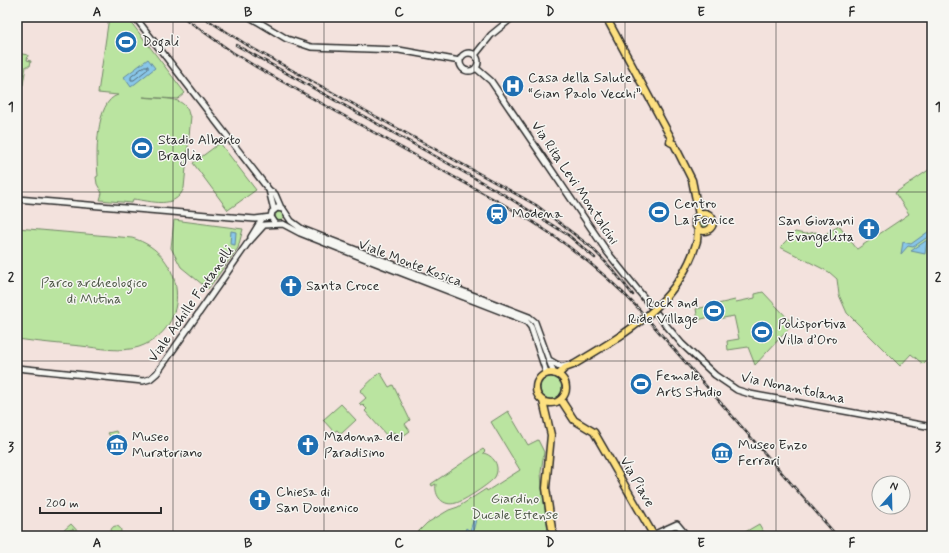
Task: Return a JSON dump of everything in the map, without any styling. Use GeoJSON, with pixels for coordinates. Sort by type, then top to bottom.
{"type":"FeatureCollection","features":[{"type":"Feature","properties":{"kind":"main road"},"geometry":{"type":"LineString","coordinates":[[556,375],[563,380],[566,391],[561,400],[551,403],[543,401],[538,396],[536,387],[539,379],[544,376],[556,375],[562,370],[627,333],[662,302],[676,287],[697,241],[698,228],[696,222],[699,215],[696,192],[692,180],[673,141],[606,17]]}},
{"type":"Feature","properties":{"kind":"main road"},"geometry":{"type":"LineString","coordinates":[[697,241],[705,231],[712,227],[713,220],[708,214],[699,215]]}},
{"type":"Feature","properties":{"kind":"main road"},"geometry":{"type":"LineString","coordinates":[[698,228],[705,231]]}},
{"type":"Feature","properties":{"kind":"main road"},"geometry":{"type":"LineString","coordinates":[[563,380],[571,366]]}},
{"type":"Feature","properties":{"kind":"main road","name":"Via Piave"},"geometry":{"type":"LineString","coordinates":[[561,400],[573,418],[591,429],[599,440],[653,535]]}},
{"type":"Feature","properties":{"kind":"main road"},"geometry":{"type":"LineString","coordinates":[[543,401],[551,435],[551,452],[546,488],[554,536]]}},
{"type":"Feature","properties":{"kind":"street","name":"Viale Monte Kosica"},"geometry":{"type":"LineString","coordinates":[[135,17],[269,190],[275,194],[281,208],[285,210],[291,221],[302,229],[523,314],[535,322],[548,359]]}},
{"type":"Feature","properties":{"kind":"street"},"geometry":{"type":"LineString","coordinates":[[250,17],[287,39],[311,47],[399,50],[460,61]]}},
{"type":"Feature","properties":{"kind":"street"},"geometry":{"type":"LineString","coordinates":[[475,55],[491,35],[513,17]]}},
{"type":"Feature","properties":{"kind":"street"},"geometry":{"type":"LineString","coordinates":[[460,61],[466,54],[475,55]]}},
{"type":"Feature","properties":{"kind":"street"},"geometry":{"type":"LineString","coordinates":[[460,61],[461,66],[467,70],[476,68],[478,61],[475,55]]}},
{"type":"Feature","properties":{"kind":"street","name":"Via Rita Levi Montalcini"},"geometry":{"type":"LineString","coordinates":[[476,68],[491,81],[608,254],[655,312]]}},
{"type":"Feature","properties":{"kind":"street"},"geometry":{"type":"LineString","coordinates":[[269,190],[274,210],[271,217]]}},
{"type":"Feature","properties":{"kind":"street"},"geometry":{"type":"LineString","coordinates":[[17,199],[262,219],[271,217]]}},
{"type":"Feature","properties":{"kind":"street"},"geometry":{"type":"LineString","coordinates":[[274,210],[281,208]]}},
{"type":"Feature","properties":{"kind":"street"},"geometry":{"type":"LineString","coordinates":[[283,224],[287,220],[288,215]]}},
{"type":"Feature","properties":{"kind":"street"},"geometry":{"type":"LineString","coordinates":[[271,217],[275,223]]}},
{"type":"Feature","properties":{"kind":"street","name":"Viale Achille Fontanelli"},"geometry":{"type":"LineString","coordinates":[[247,244],[262,219]]}},
{"type":"Feature","properties":{"kind":"street","name":"Viale Monte Kosica"},"geometry":{"type":"LineString","coordinates":[[275,223],[283,224],[300,233],[522,319],[529,323],[546,372],[544,376]]}},
{"type":"Feature","properties":{"kind":"street","name":"Viale Achille Fontanelli"},"geometry":{"type":"LineString","coordinates":[[17,368],[143,381],[153,377],[247,244],[264,225],[275,223]]}},
{"type":"Feature","properties":{"kind":"street","name":"Via Nonantolana"},"geometry":{"type":"LineString","coordinates":[[655,312],[682,344],[700,362],[720,379],[737,390],[769,398],[932,427]]}},
{"type":"Feature","properties":{"kind":"street"},"geometry":{"type":"LineString","coordinates":[[548,359],[561,366],[571,366]]}},
{"type":"Feature","properties":{"kind":"street"},"geometry":{"type":"LineString","coordinates":[[548,359],[556,375]]}},
{"type":"Feature","properties":{"kind":"street"},"geometry":{"type":"LineString","coordinates":[[653,535],[675,524],[679,525],[687,536]]}},
{"type":"Feature","properties":{"kind":"green space","name":"Stadio Alberto Braglia"},"geometry":{"type":"Polygon","coordinates":[[[109,17],[127,17],[185,93],[178,99],[143,97],[171,99],[177,101],[187,108],[189,115],[191,116],[184,188],[180,195],[169,202],[133,199],[132,203],[100,200],[102,193],[97,184],[96,177],[98,176],[97,144],[101,118],[110,99],[118,95],[98,93],[109,17]]]}},
{"type":"Feature","properties":{"kind":"green space"},"geometry":{"type":"Polygon","coordinates":[[[17,53],[28,55],[27,60],[31,61],[30,66],[26,66],[23,85],[17,85],[17,53]]]}},
{"type":"Feature","properties":{"kind":"green space"},"geometry":{"type":"Polygon","coordinates":[[[220,143],[256,190],[228,210],[193,163],[220,143]]]}},
{"type":"Feature","properties":{"kind":"green space"},"geometry":{"type":"Polygon","coordinates":[[[930,169],[932,171],[932,355],[923,364],[911,354],[900,366],[847,313],[839,295],[837,279],[829,272],[780,247],[795,232],[805,234],[816,232],[820,237],[839,226],[857,249],[909,214],[895,193],[930,169]]]}},
{"type":"Feature","properties":{"kind":"green space"},"geometry":{"type":"Polygon","coordinates":[[[278,212],[282,212],[284,216],[282,220],[278,220],[276,218],[276,214],[278,212]]]}},
{"type":"Feature","properties":{"kind":"green space"},"geometry":{"type":"Polygon","coordinates":[[[704,216],[708,218],[710,222],[708,226],[704,228],[700,226],[698,222],[700,218],[704,216]]]}},
{"type":"Feature","properties":{"kind":"green space"},"geometry":{"type":"Polygon","coordinates":[[[174,220],[243,229],[238,248],[208,289],[181,267],[171,248],[174,220]]]}},
{"type":"Feature","properties":{"kind":"green space","name":"Parco archeologico di Mutina"},"geometry":{"type":"Polygon","coordinates":[[[17,228],[132,238],[150,246],[164,259],[172,274],[176,291],[175,308],[169,324],[157,337],[139,347],[125,350],[103,349],[17,339],[17,228]]]}},
{"type":"Feature","properties":{"kind":"green space","name":"Polisportiva Villa d’Oro"},"geometry":{"type":"Polygon","coordinates":[[[763,292],[793,324],[755,365],[748,347],[728,350],[727,341],[739,339],[734,316],[718,319],[717,315],[698,320],[696,309],[735,300],[736,302],[755,298],[755,294],[763,292]]]}},
{"type":"Feature","properties":{"kind":"green space"},"geometry":{"type":"Polygon","coordinates":[[[380,372],[389,387],[393,385],[410,420],[405,424],[410,431],[399,439],[394,432],[387,436],[365,411],[367,409],[363,405],[361,406],[359,404],[366,398],[360,391],[380,372]]]}},
{"type":"Feature","properties":{"kind":"green space"},"geometry":{"type":"Polygon","coordinates":[[[551,377],[559,380],[562,388],[559,396],[551,399],[543,396],[540,388],[543,380],[551,377]]]}},
{"type":"Feature","properties":{"kind":"green space"},"geometry":{"type":"Polygon","coordinates":[[[341,404],[356,420],[341,434],[337,430],[334,432],[323,420],[341,404]]]}},
{"type":"Feature","properties":{"kind":"green space","name":"Giardino Ducale Estense"},"geometry":{"type":"Polygon","coordinates":[[[508,411],[528,445],[538,440],[544,452],[541,472],[542,489],[549,536],[423,536],[418,532],[427,523],[449,510],[458,507],[486,489],[487,491],[520,470],[491,422],[508,411]]]}},
{"type":"Feature","properties":{"kind":"green space"},"geometry":{"type":"Polygon","coordinates":[[[116,431],[122,442],[119,444],[117,442],[114,443],[108,433],[116,431]]]}},
{"type":"Feature","properties":{"kind":"green space"},"geometry":{"type":"Polygon","coordinates":[[[483,449],[485,451],[483,453],[490,456],[496,465],[497,473],[493,480],[460,502],[451,504],[440,500],[436,493],[436,484],[432,486],[431,484],[483,449]]]}},
{"type":"Feature","properties":{"kind":"green space"},"geometry":{"type":"Polygon","coordinates":[[[71,524],[82,536],[76,536],[73,529],[63,531],[71,524]]]}},
{"type":"Feature","properties":{"kind":"green space"},"geometry":{"type":"Polygon","coordinates":[[[759,524],[766,536],[740,536],[740,535],[759,524]]]}},
{"type":"Feature","properties":{"kind":"green space"},"geometry":{"type":"Polygon","coordinates":[[[114,526],[118,526],[120,527],[120,535],[114,536],[111,533],[111,529],[114,526]]]}},
{"type":"Feature","properties":{"kind":"water"},"geometry":{"type":"Polygon","coordinates":[[[148,59],[155,68],[131,87],[124,77],[148,59]]]}},
{"type":"Feature","properties":{"kind":"water"},"geometry":{"type":"Polygon","coordinates":[[[932,229],[932,234],[913,247],[908,246],[901,254],[903,242],[911,244],[932,229]]]}},
{"type":"Feature","properties":{"kind":"water"},"geometry":{"type":"Polygon","coordinates":[[[231,231],[236,232],[235,245],[230,244],[231,231]]]}},
{"type":"Feature","properties":{"kind":"water"},"geometry":{"type":"Polygon","coordinates":[[[927,240],[925,254],[911,251],[927,240]]]}},
{"type":"Feature","properties":{"kind":"water"},"geometry":{"type":"Polygon","coordinates":[[[474,518],[476,519],[472,536],[456,536],[458,534],[464,534],[466,528],[470,531],[474,518]]]}},
{"type":"Feature","properties":{"kind":"railway"},"geometry":{"type":"LineString","coordinates":[[183,17],[232,52],[258,68],[508,207],[544,229],[593,265],[638,308],[837,536]]}},
{"type":"Feature","properties":{"kind":"railway"},"geometry":{"type":"LineString","coordinates":[[203,17],[252,48],[536,205],[591,247],[613,270],[633,295]]}},
{"type":"Feature","properties":{"kind":"railway"},"geometry":{"type":"LineString","coordinates":[[236,45],[503,194],[568,235],[595,258]]}},
{"type":"Feature","properties":{"kind":"place","name":"Dogali"},"geometry":{"type":"Point","coordinates":[126,42]}},
{"type":"Feature","properties":{"kind":"place","name":"Casa della Salute “Gian Paolo Vecchi”"},"geometry":{"type":"Point","coordinates":[513,86]}},
{"type":"Feature","properties":{"kind":"place","name":"Stadio Alberto Braglia"},"geometry":{"type":"Point","coordinates":[142,148]}},
{"type":"Feature","properties":{"kind":"place","name":"Centro La Fenice"},"geometry":{"type":"Point","coordinates":[659,212]}},
{"type":"Feature","properties":{"kind":"place","name":"Modena"},"geometry":{"type":"Point","coordinates":[497,214]}},
{"type":"Feature","properties":{"kind":"place","name":"San Giovanni Evangelista"},"geometry":{"type":"Point","coordinates":[869,229]}},
{"type":"Feature","properties":{"kind":"place","name":"Santa Croce"},"geometry":{"type":"Point","coordinates":[291,286]}},
{"type":"Feature","properties":{"kind":"place","name":"Rock and Ride Village"},"geometry":{"type":"Point","coordinates":[714,311]}},
{"type":"Feature","properties":{"kind":"place","name":"Polisportiva Villa d’Oro"},"geometry":{"type":"Point","coordinates":[762,332]}},
{"type":"Feature","properties":{"kind":"place","name":"Female Arts Studio"},"geometry":{"type":"Point","coordinates":[641,384]}},
{"type":"Feature","properties":{"kind":"place","name":"Museo Muratoriano"},"geometry":{"type":"Point","coordinates":[117,445]}},
{"type":"Feature","properties":{"kind":"place","name":"Madonna del Paradisino"},"geometry":{"type":"Point","coordinates":[308,445]}},
{"type":"Feature","properties":{"kind":"place","name":"Museo Enzo Ferrari"},"geometry":{"type":"Point","coordinates":[722,453]}},
{"type":"Feature","properties":{"kind":"place","name":"Chiesa di San Domenico"},"geometry":{"type":"Point","coordinates":[260,500]}}]}
